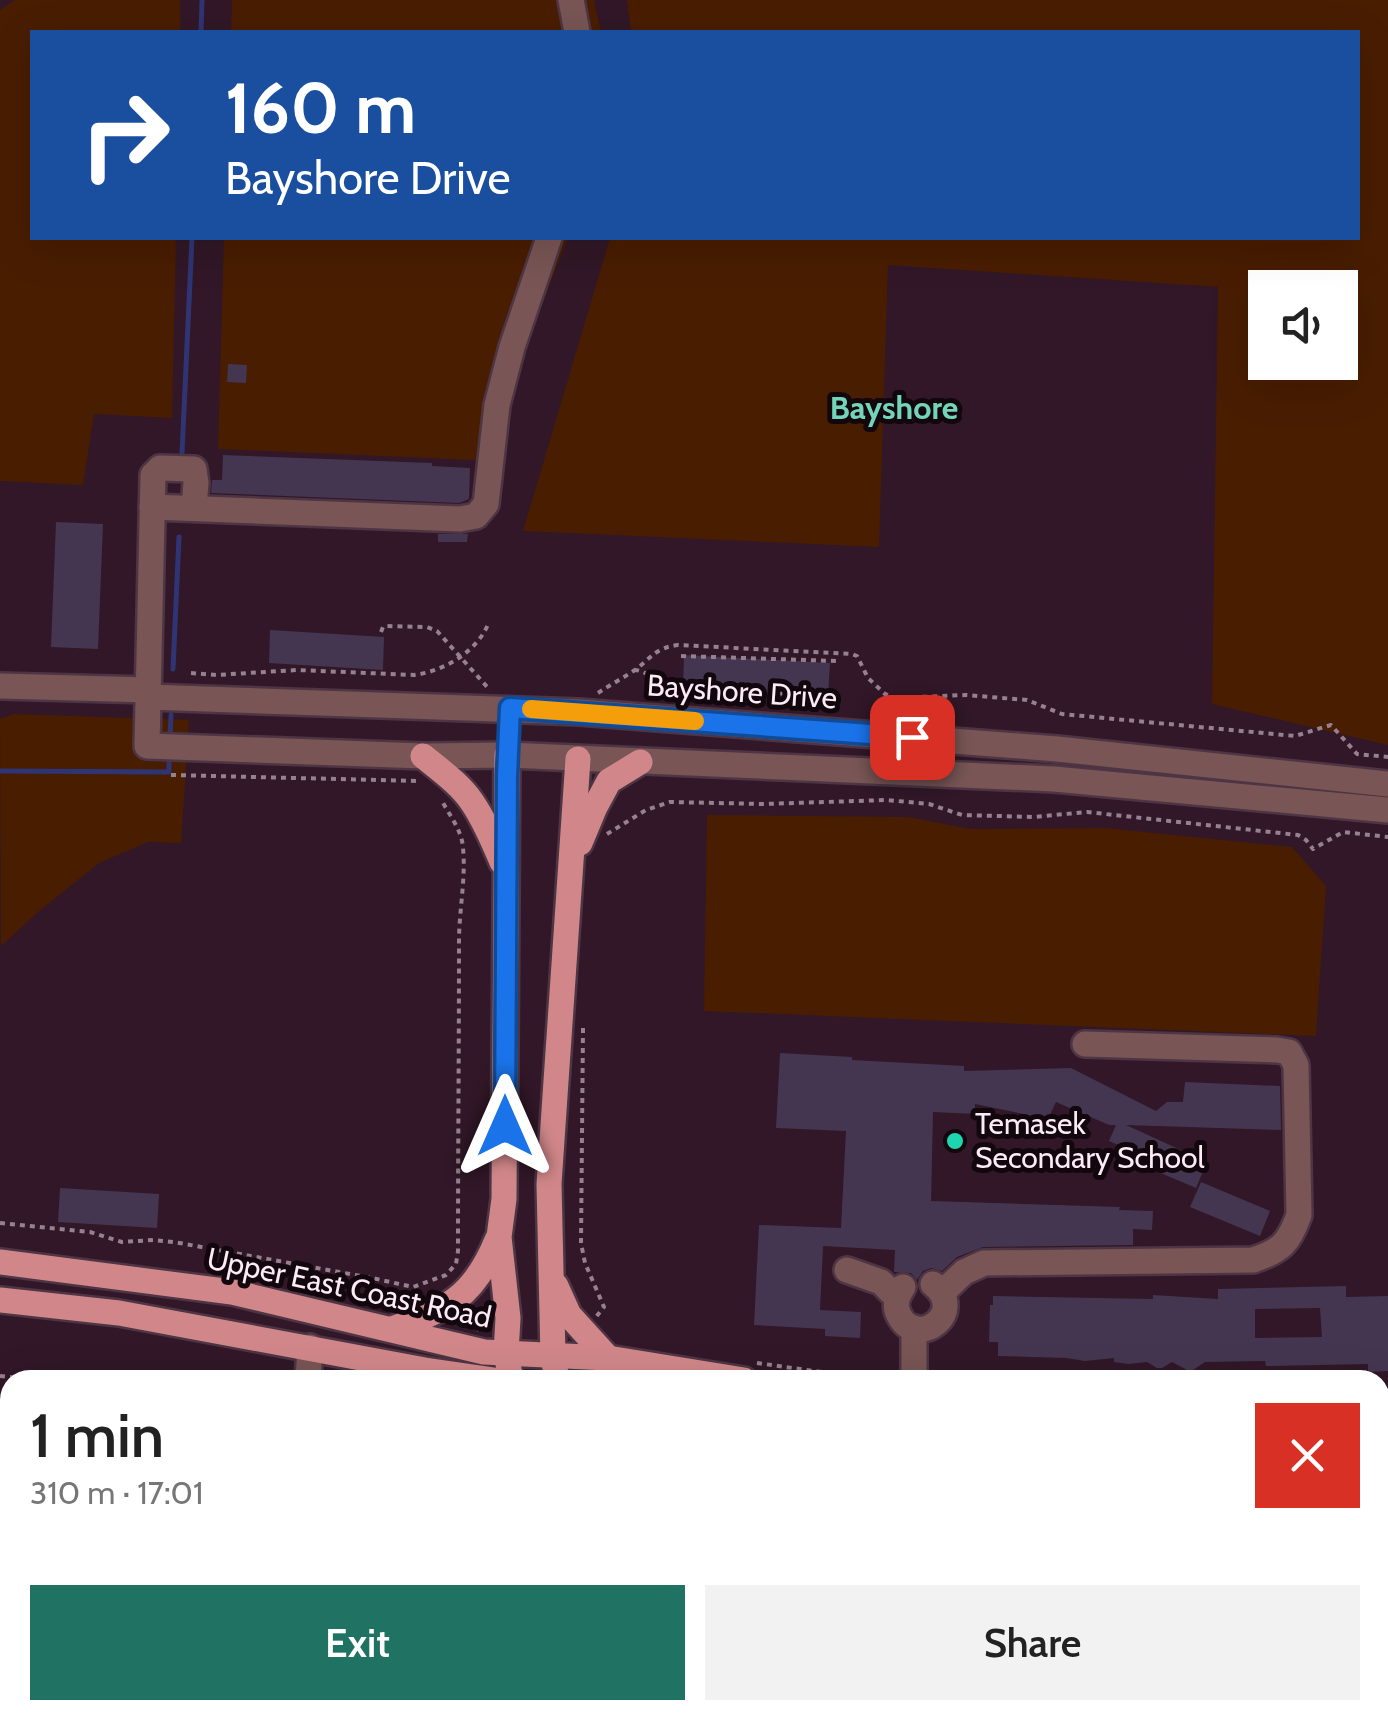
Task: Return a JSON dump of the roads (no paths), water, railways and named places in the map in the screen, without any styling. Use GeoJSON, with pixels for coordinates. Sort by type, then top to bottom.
{"type":"FeatureCollection","features":[{"type":"Feature","properties":{"kind":"main road"},"geometry":{"type":"LineString","coordinates":[[392,1329],[428,1316],[462,1297],[488,1264],[498,1237],[504,1200],[507,755]]}},
{"type":"Feature","properties":{"kind":"main road"},"geometry":{"type":"LineString","coordinates":[[423,756],[472,802],[506,871]]}},
{"type":"Feature","properties":{"kind":"main road"},"geometry":{"type":"LineString","coordinates":[[555,1368],[550,1184],[578,759]]}},
{"type":"Feature","properties":{"kind":"main road"},"geometry":{"type":"LineString","coordinates":[[569,883],[582,835],[609,781],[640,762]]}},
{"type":"Feature","properties":{"kind":"main road"},"geometry":{"type":"LineString","coordinates":[[498,1237],[508,1318],[509,1370]]}},
{"type":"Feature","properties":{"kind":"main road","name":"Upper East Coast Road"},"geometry":{"type":"LineString","coordinates":[[0,1262],[232,1292],[438,1343],[506,1353],[555,1368],[608,1358],[682,1370]]}},
{"type":"Feature","properties":{"kind":"main road"},"geometry":{"type":"LineString","coordinates":[[550,1273],[569,1314],[608,1358]]}},
{"type":"Feature","properties":{"kind":"main road","name":"Upper East Coast Road"},"geometry":{"type":"LineString","coordinates":[[0,1300],[119,1313],[310,1347],[409,1370]]}},
{"type":"Feature","properties":{"kind":"street"},"geometry":{"type":"LineString","coordinates":[[571,0],[578,30]]}},
{"type":"Feature","properties":{"kind":"street"},"geometry":{"type":"LineString","coordinates":[[152,507],[476,516],[486,504],[496,405],[548,240]]}},
{"type":"Feature","properties":{"kind":"street"},"geometry":{"type":"LineString","coordinates":[[149,693],[153,475],[160,468],[191,468],[196,472],[194,507]]}},
{"type":"Feature","properties":{"kind":"street","name":"Bayshore Drive"},"geometry":{"type":"LineString","coordinates":[[0,686],[510,708],[588,703],[1057,748],[1384,796]]}},
{"type":"Feature","properties":{"kind":"street","name":"Bayshore Drive"},"geometry":{"type":"LineString","coordinates":[[149,693],[147,746],[423,756],[507,755],[1384,796]]}},
{"type":"Feature","properties":{"kind":"street"},"geometry":{"type":"LineString","coordinates":[[578,759],[588,703]]}},
{"type":"Feature","properties":{"kind":"street"},"geometry":{"type":"LineString","coordinates":[[507,755],[510,708]]}},
{"type":"Feature","properties":{"kind":"street"},"geometry":{"type":"LineString","coordinates":[[847,1270],[900,1292],[896,1308],[900,1317],[914,1328],[924,1329],[940,1320],[945,1311],[946,1302],[938,1288],[984,1263],[1253,1260],[1276,1253],[1292,1234],[1299,1215],[1296,1065],[1289,1052],[1085,1044]]}},
{"type":"Feature","properties":{"kind":"street"},"geometry":{"type":"LineString","coordinates":[[914,1328],[914,1370]]}},
{"type":"Feature","properties":{"kind":"street"},"geometry":{"type":"LineString","coordinates":[[309,1370],[310,1347]]}},
{"type":"Feature","properties":{"kind":"waterway"},"geometry":{"type":"LineString","coordinates":[[201,30],[202,0]]}},
{"type":"Feature","properties":{"kind":"waterway"},"geometry":{"type":"LineString","coordinates":[[182,453],[192,240]]}},
{"type":"Feature","properties":{"kind":"waterway"},"geometry":{"type":"LineString","coordinates":[[173,669],[179,537]]}},
{"type":"Feature","properties":{"kind":"waterway"},"geometry":{"type":"LineString","coordinates":[[170,738],[171,715]]}},
{"type":"Feature","properties":{"kind":"waterway"},"geometry":{"type":"LineString","coordinates":[[0,771],[169,772],[169,754]]}},
{"type":"Feature","properties":{"kind":"place","name":"Temasek Secondary School"},"geometry":{"type":"Point","coordinates":[955,1141]}},
{"type":"Feature","properties":{"kind":"district","name":"Bayshore"},"geometry":{"type":"Point","coordinates":[894,408]}}]}
